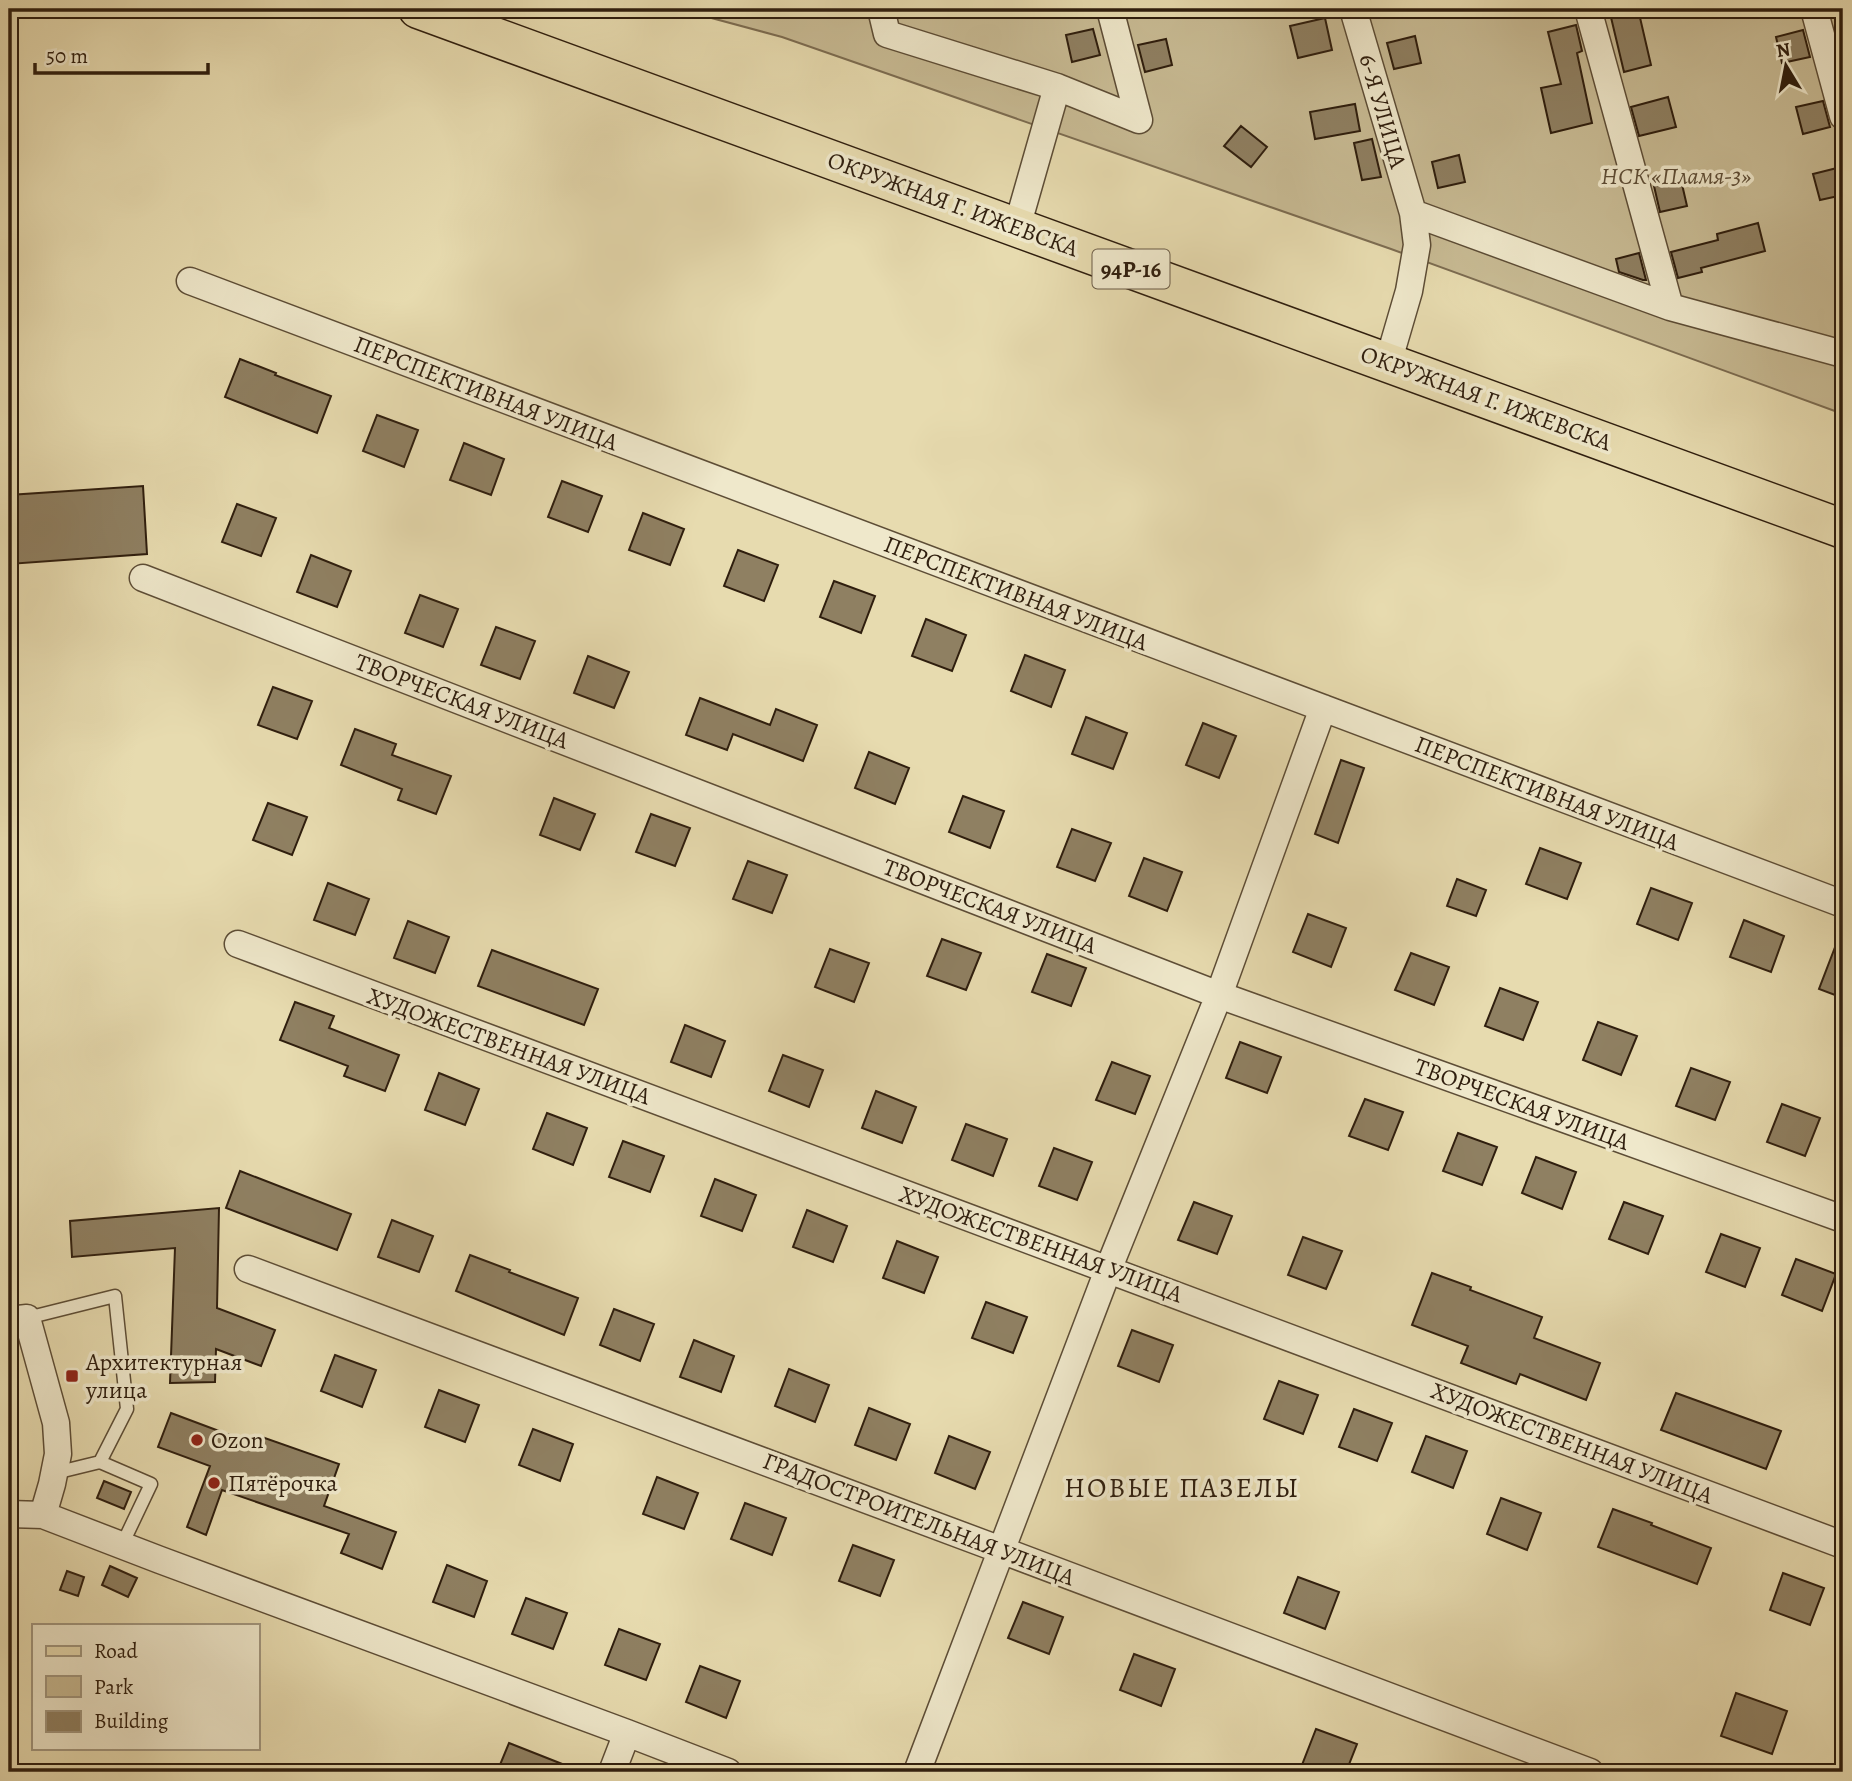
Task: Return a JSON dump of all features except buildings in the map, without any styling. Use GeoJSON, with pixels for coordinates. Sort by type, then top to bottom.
{"type":"FeatureCollection","features":[{"type":"Feature","properties":{"kind":"main road","name":"ОКРУЖНАЯ Г. ИЖЕВСКА"},"geometry":{"type":"LineString","coordinates":[[418,9],[1843,529]]}},
{"type":"Feature","properties":{"kind":"street"},"geometry":{"type":"LineString","coordinates":[[884,21],[1139,120],[1110,9]]}},
{"type":"Feature","properties":{"kind":"street","name":"6-Я УЛИЦА"},"geometry":{"type":"LineString","coordinates":[[1353,9],[1413,213],[1417,245],[1409,291],[1388,362]]}},
{"type":"Feature","properties":{"kind":"street"},"geometry":{"type":"LineString","coordinates":[[1588,9],[1671,307]]}},
{"type":"Feature","properties":{"kind":"street"},"geometry":{"type":"LineString","coordinates":[[1814,9],[1843,116]]}},
{"type":"Feature","properties":{"kind":"street"},"geometry":{"type":"LineString","coordinates":[[1017,228],[1057,87]]}},
{"type":"Feature","properties":{"kind":"street"},"geometry":{"type":"LineString","coordinates":[[1413,213],[1671,307],[1843,354]]}},
{"type":"Feature","properties":{"kind":"street","name":"ПЕРСПЕКТИВНАЯ УЛИЦА"},"geometry":{"type":"LineString","coordinates":[[190,281],[1843,904]]}},
{"type":"Feature","properties":{"kind":"street","name":"ТВОРЧЕСКАЯ УЛИЦА"},"geometry":{"type":"LineString","coordinates":[[143,578],[1219,995],[1843,1219]]}},
{"type":"Feature","properties":{"kind":"street"},"geometry":{"type":"LineString","coordinates":[[917,1772],[1108,1269],[1219,995],[1323,708]]}},
{"type":"Feature","properties":{"kind":"street","name":"ХУДОЖЕСТВЕННАЯ УЛИЦА"},"geometry":{"type":"LineString","coordinates":[[238,944],[1843,1545]]}},
{"type":"Feature","properties":{"kind":"street","name":"ГРАДОСТРОИТЕЛЬНАЯ УЛИЦА"},"geometry":{"type":"LineString","coordinates":[[248,1269],[1590,1772]]}},
{"type":"Feature","properties":{"kind":"street"},"geometry":{"type":"LineString","coordinates":[[18,1319],[56,1423],[58,1454],[43,1515]]}},
{"type":"Feature","properties":{"kind":"street"},"geometry":{"type":"LineString","coordinates":[[9,1514],[43,1515],[728,1772]]}},
{"type":"Feature","properties":{"kind":"street"},"geometry":{"type":"LineString","coordinates":[[612,1772],[627,1733]]}},
{"type":"Feature","properties":{"kind":"lane"},"geometry":{"type":"LineString","coordinates":[[18,1319],[115,1296],[127,1409],[100,1462]]}},
{"type":"Feature","properties":{"kind":"lane"},"geometry":{"type":"LineString","coordinates":[[54,1473],[100,1462],[151,1484],[122,1545]]}},
{"type":"Feature","properties":{"kind":"green space","name":"НСК «Пламя-3»"},"geometry":{"type":"Polygon","coordinates":[[[678,9],[1843,9],[1843,414],[1391,249],[782,37],[678,9]]]}},
{"type":"Feature","properties":{"kind":"place","name":"Архитектурная улица"},"geometry":{"type":"Point","coordinates":[72,1376]}},
{"type":"Feature","properties":{"kind":"place","name":"Ozon"},"geometry":{"type":"Point","coordinates":[197,1440]}},
{"type":"Feature","properties":{"kind":"place","name":"Пятёрочка"},"geometry":{"type":"Point","coordinates":[214,1483]}},
{"type":"Feature","properties":{"kind":"district","name":"НОВЫЕ ПАЗЕЛЫ"},"geometry":{"type":"Point","coordinates":[1182,1488]}}]}
